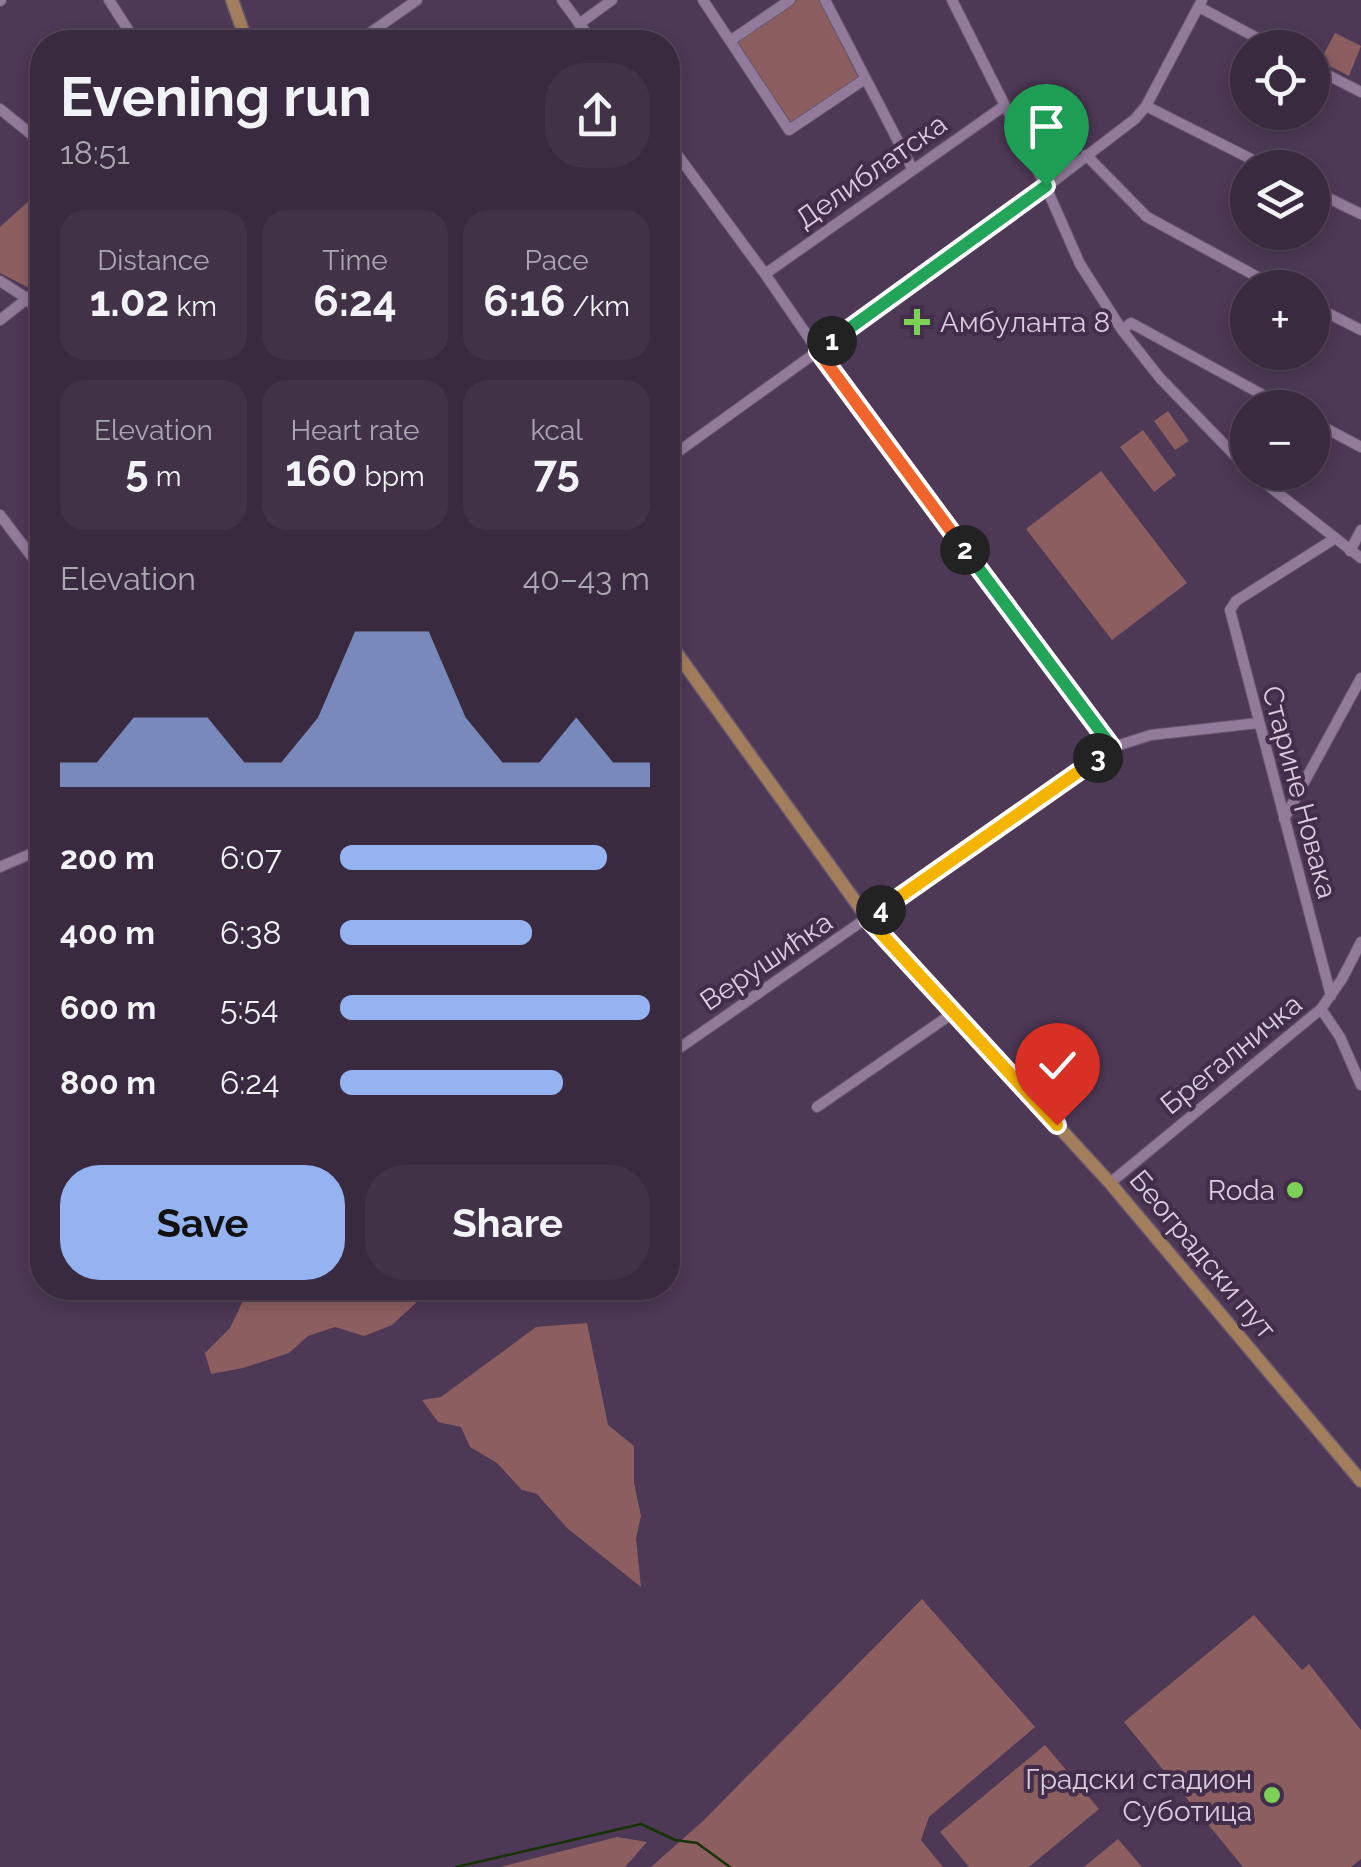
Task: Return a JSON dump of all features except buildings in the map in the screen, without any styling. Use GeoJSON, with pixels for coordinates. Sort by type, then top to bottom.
{"type":"FeatureCollection","features":[{"type":"Feature","properties":{"kind":"main road"},"geometry":{"type":"LineString","coordinates":[[232,0],[243,30]]}},
{"type":"Feature","properties":{"kind":"main road","name":"Београдски пут"},"geometry":{"type":"LineString","coordinates":[[680,658],[868,919],[1110,1184],[1361,1480]]}},
{"type":"Feature","properties":{"kind":"street"},"geometry":{"type":"LineString","coordinates":[[109,0],[128,30]]}},
{"type":"Feature","properties":{"kind":"street"},"geometry":{"type":"LineString","coordinates":[[374,30],[417,0]]}},
{"type":"Feature","properties":{"kind":"street"},"geometry":{"type":"LineString","coordinates":[[562,0],[584,30]]}},
{"type":"Feature","properties":{"kind":"street"},"geometry":{"type":"LineString","coordinates":[[580,24],[612,0]]}},
{"type":"Feature","properties":{"kind":"street"},"geometry":{"type":"LineString","coordinates":[[703,0],[789,130],[865,78]]}},
{"type":"Feature","properties":{"kind":"street"},"geometry":{"type":"LineString","coordinates":[[730,41],[790,0]]}},
{"type":"Feature","properties":{"kind":"street"},"geometry":{"type":"LineString","coordinates":[[826,0],[912,168]]}},
{"type":"Feature","properties":{"kind":"street"},"geometry":{"type":"LineString","coordinates":[[952,0],[1046,186],[1080,264],[1122,330],[1160,378],[1230,451]]}},
{"type":"Feature","properties":{"kind":"street"},"geometry":{"type":"LineString","coordinates":[[680,450],[1135,119],[1146,106],[1200,3],[1246,30]]}},
{"type":"Feature","properties":{"kind":"street"},"geometry":{"type":"LineString","coordinates":[[1330,76],[1361,92]]}},
{"type":"Feature","properties":{"kind":"street","name":"Делиблатска"},"geometry":{"type":"LineString","coordinates":[[765,274],[1004,106]]}},
{"type":"Feature","properties":{"kind":"street"},"geometry":{"type":"LineString","coordinates":[[1146,106],[1233,150]]}},
{"type":"Feature","properties":{"kind":"street"},"geometry":{"type":"LineString","coordinates":[[0,108],[30,133]]}},
{"type":"Feature","properties":{"kind":"street"},"geometry":{"type":"LineString","coordinates":[[1086,155],[1148,217],[1245,270]]}},
{"type":"Feature","properties":{"kind":"street"},"geometry":{"type":"LineString","coordinates":[[680,158],[1112,747]]}},
{"type":"Feature","properties":{"kind":"street"},"geometry":{"type":"LineString","coordinates":[[1330,199],[1361,214]]}},
{"type":"Feature","properties":{"kind":"street"},"geometry":{"type":"LineString","coordinates":[[0,281],[30,302]]}},
{"type":"Feature","properties":{"kind":"street"},"geometry":{"type":"LineString","coordinates":[[0,320],[28,299]]}},
{"type":"Feature","properties":{"kind":"street"},"geometry":{"type":"LineString","coordinates":[[1330,314],[1361,330]]}},
{"type":"Feature","properties":{"kind":"street"},"geometry":{"type":"LineString","coordinates":[[1122,330],[1131,324],[1254,390]]}},
{"type":"Feature","properties":{"kind":"street"},"geometry":{"type":"LineString","coordinates":[[1330,431],[1361,447]]}},
{"type":"Feature","properties":{"kind":"street"},"geometry":{"type":"LineString","coordinates":[[1273,490],[1361,558]]}},
{"type":"Feature","properties":{"kind":"street"},"geometry":{"type":"LineString","coordinates":[[0,515],[30,554]]}},
{"type":"Feature","properties":{"kind":"street"},"geometry":{"type":"LineString","coordinates":[[1350,551],[1361,530]]}},
{"type":"Feature","properties":{"kind":"street","name":"Старине Новака"},"geometry":{"type":"LineString","coordinates":[[1331,996],[1230,612],[1236,601],[1334,539]]}},
{"type":"Feature","properties":{"kind":"street"},"geometry":{"type":"LineString","coordinates":[[1284,819],[1361,678]]}},
{"type":"Feature","properties":{"kind":"street","name":"Верушићка"},"geometry":{"type":"LineString","coordinates":[[680,1048],[1112,747],[1151,735],[1258,724]]}},
{"type":"Feature","properties":{"kind":"street"},"geometry":{"type":"LineString","coordinates":[[0,867],[30,854]]}},
{"type":"Feature","properties":{"kind":"street","name":"Брегалничка"},"geometry":{"type":"LineString","coordinates":[[1110,1184],[1321,1009],[1361,942]]}},
{"type":"Feature","properties":{"kind":"street"},"geometry":{"type":"LineString","coordinates":[[1321,1009],[1340,1037],[1361,1086]]}},
{"type":"Feature","properties":{"kind":"street"},"geometry":{"type":"LineString","coordinates":[[818,1106],[953,1013]]}},
{"type":"Feature","properties":{"kind":"shaded area"},"geometry":{"type":"Polygon","coordinates":[[[797,0],[819,0],[858,77],[791,122],[736,42],[797,0]]]}},
{"type":"Feature","properties":{"kind":"shaded area"},"geometry":{"type":"Polygon","coordinates":[[[1335,33],[1361,46],[1349,76],[1330,66],[1330,42],[1335,33]]]}},
{"type":"Feature","properties":{"kind":"shaded area"},"geometry":{"type":"Polygon","coordinates":[[[30,200],[30,288],[0,273],[0,227],[30,200]]]}},
{"type":"Feature","properties":{"kind":"shaded area"},"geometry":{"type":"Polygon","coordinates":[[[1168,411],[1189,441],[1175,450],[1154,421],[1168,411]]]}},
{"type":"Feature","properties":{"kind":"shaded area"},"geometry":{"type":"Polygon","coordinates":[[[1143,430],[1176,475],[1154,492],[1120,447],[1143,430]]]}},
{"type":"Feature","properties":{"kind":"shaded area"},"geometry":{"type":"Polygon","coordinates":[[[1101,471],[1187,583],[1112,640],[1026,529],[1101,471]]]}},
{"type":"Feature","properties":{"kind":"shaded area"},"geometry":{"type":"Polygon","coordinates":[[[243,1300],[418,1300],[392,1325],[364,1336],[335,1327],[308,1336],[289,1353],[211,1374],[205,1353],[230,1328],[243,1300]]]}},
{"type":"Feature","properties":{"kind":"shaded area"},"geometry":{"type":"Polygon","coordinates":[[[587,1323],[608,1425],[634,1446],[634,1483],[641,1516],[636,1538],[641,1587],[567,1528],[537,1494],[522,1490],[497,1463],[470,1447],[461,1427],[438,1422],[422,1400],[441,1397],[536,1327],[587,1323]]]}},
{"type":"Feature","properties":{"kind":"shaded area"},"geometry":{"type":"Polygon","coordinates":[[[922,1599],[1035,1727],[929,1817],[921,1840],[943,1867],[651,1867],[703,1821],[922,1599]]]}},
{"type":"Feature","properties":{"kind":"shaded area","name":"Градски стадион Суботица"},"geometry":{"type":"Polygon","coordinates":[[[1254,1615],[1302,1670],[1309,1664],[1361,1730],[1361,1859],[1351,1867],[1243,1867],[1124,1722],[1254,1615]]]}},
{"type":"Feature","properties":{"kind":"shaded area"},"geometry":{"type":"Polygon","coordinates":[[[1045,1745],[1099,1809],[1029,1867],[969,1867],[940,1832],[1045,1745]]]}},
{"type":"Feature","properties":{"kind":"shaded area"},"geometry":{"type":"Polygon","coordinates":[[[617,1837],[647,1842],[625,1867],[500,1867],[617,1837]]]}},
{"type":"Feature","properties":{"kind":"shaded area"},"geometry":{"type":"Polygon","coordinates":[[[1118,1839],[1142,1867],[1084,1867],[1118,1839]]]}},
{"type":"Feature","properties":{"kind":"waterway"},"geometry":{"type":"LineString","coordinates":[[456,1867],[641,1824],[675,1840],[697,1843],[730,1867]]}},
{"type":"Feature","properties":{"kind":"place","name":"Амбуланта 8"},"geometry":{"type":"Point","coordinates":[917,322]}},
{"type":"Feature","properties":{"kind":"place","name":"Roda"},"geometry":{"type":"Point","coordinates":[1295,1190]}},
{"type":"Feature","properties":{"kind":"place","name":"Градски стадион Суботица"},"geometry":{"type":"Point","coordinates":[1272,1795]}},
{"type":"Feature","properties":{"kind":"route"},"geometry":{"type":"LineString","coordinates":[[1046,186],[818,351],[1112,747],[868,919],[1057,1125]]}}]}
